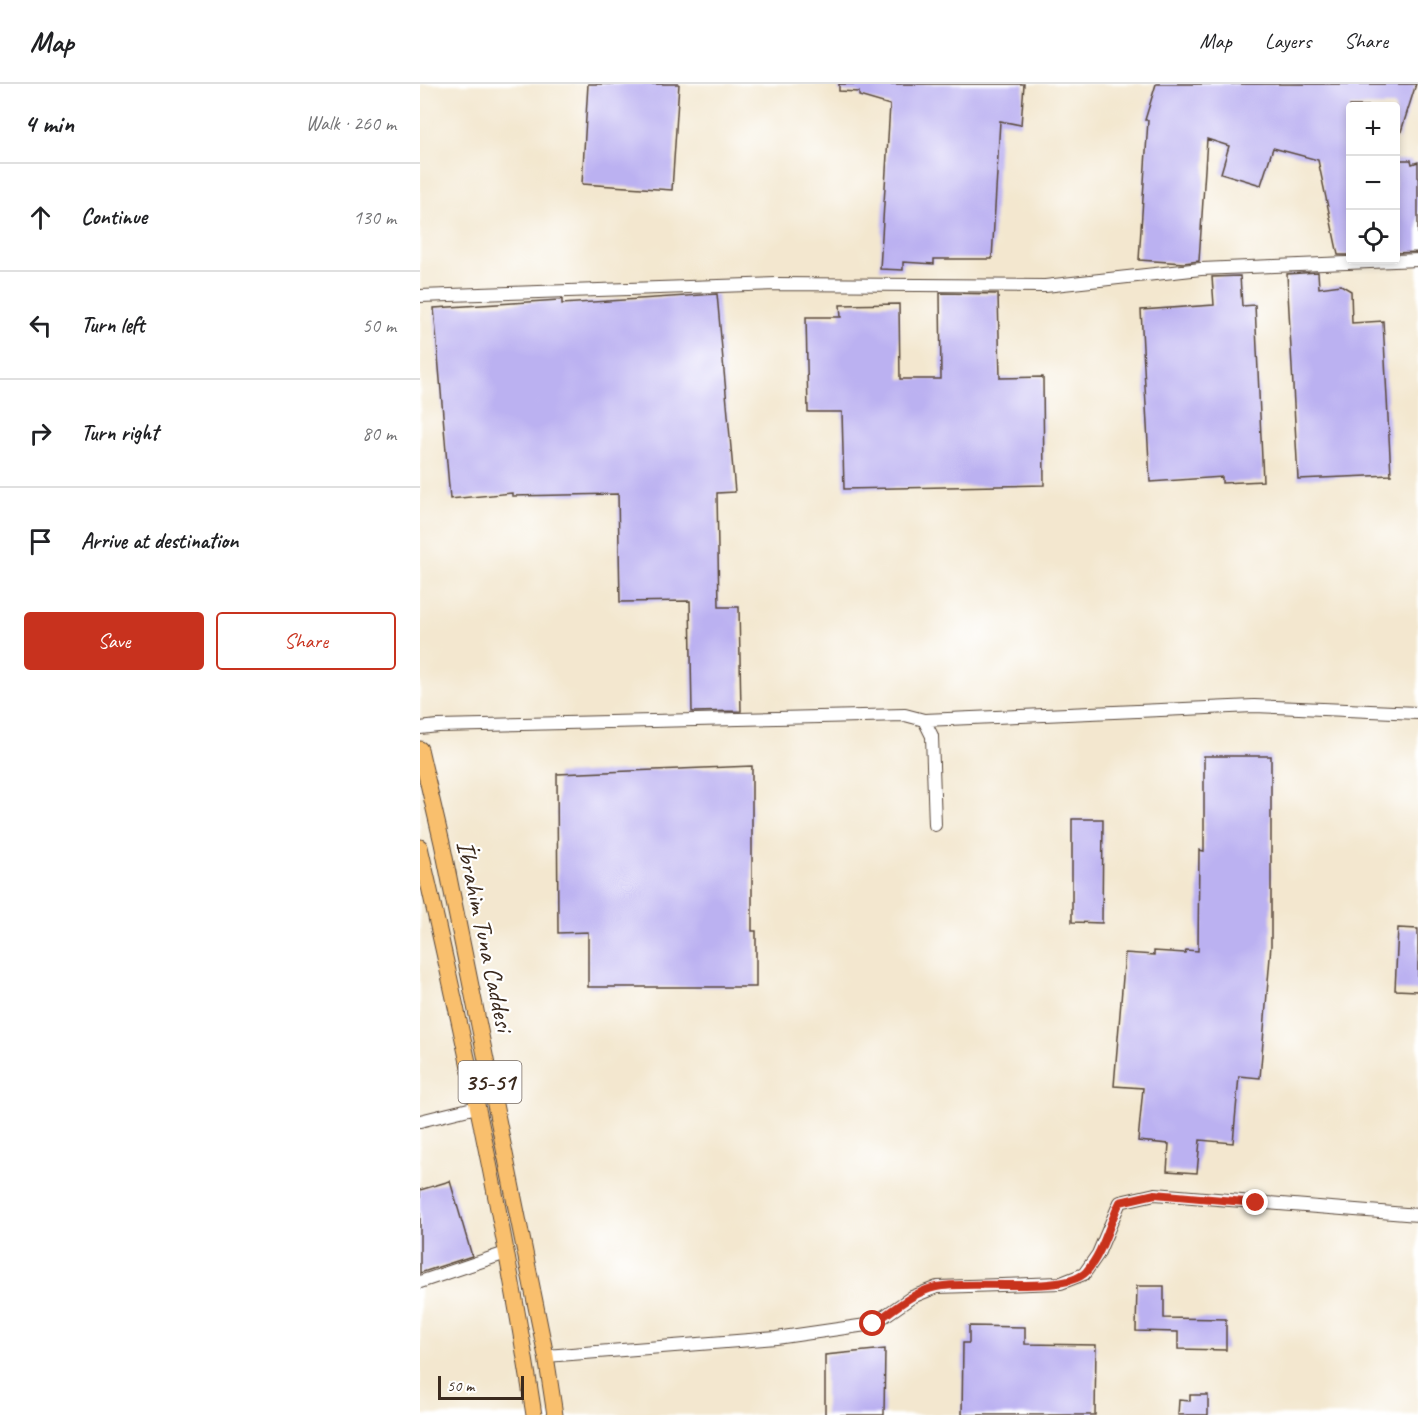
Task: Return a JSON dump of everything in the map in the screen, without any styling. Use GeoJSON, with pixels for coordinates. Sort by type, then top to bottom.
{"type":"FeatureCollection","features":[{"type":"Feature","properties":{"kind":"main road","name":"İbrahim Tuna Caddesi"},"geometry":{"type":"LineString","coordinates":[[420,749],[444,855],[546,1356],[555,1415]]}},
{"type":"Feature","properties":{"kind":"main road","name":"İbrahim Tuna Caddesi"},"geometry":{"type":"LineString","coordinates":[[420,847],[477,1107],[506,1253],[534,1415]]}},
{"type":"Feature","properties":{"kind":"street"},"geometry":{"type":"LineString","coordinates":[[420,296],[776,284],[1045,286],[1201,269],[1418,260]]}},
{"type":"Feature","properties":{"kind":"street"},"geometry":{"type":"LineString","coordinates":[[420,728],[905,715],[924,720],[1254,706],[1418,713]]}},
{"type":"Feature","properties":{"kind":"street"},"geometry":{"type":"LineString","coordinates":[[924,720],[932,736],[935,825]]}},
{"type":"Feature","properties":{"kind":"street"},"geometry":{"type":"LineString","coordinates":[[420,1121],[477,1107]]}},
{"type":"Feature","properties":{"kind":"street"},"geometry":{"type":"LineString","coordinates":[[546,1356],[776,1338],[873,1324],[912,1298],[936,1287],[1061,1282],[1084,1274],[1098,1254],[1120,1202],[1155,1194],[1418,1215]]}},
{"type":"Feature","properties":{"kind":"street"},"geometry":{"type":"LineString","coordinates":[[420,1282],[506,1253]]}},
{"type":"Feature","properties":{"kind":"building"},"geometry":{"type":"Polygon","coordinates":[[[588,84],[679,84],[672,190],[582,184],[588,84]]]}},
{"type":"Feature","properties":{"kind":"building"},"geometry":{"type":"Polygon","coordinates":[[[839,84],[1024,84],[1021,125],[1000,121],[992,259],[934,259],[934,264],[903,262],[903,270],[880,269],[890,105],[859,96],[859,92],[839,91],[839,84]]]}},
{"type":"Feature","properties":{"kind":"building"},"geometry":{"type":"Polygon","coordinates":[[[1156,84],[1416,84],[1400,135],[1400,102],[1346,102],[1346,255],[1338,255],[1318,160],[1273,148],[1261,185],[1221,173],[1229,146],[1207,139],[1199,261],[1184,263],[1139,260],[1148,120],[1145,120],[1156,84]]]}},
{"type":"Feature","properties":{"kind":"building"},"geometry":{"type":"Polygon","coordinates":[[[1400,160],[1411,160],[1412,164],[1418,162],[1418,252],[1400,253],[1400,160]]]}},
{"type":"Feature","properties":{"kind":"building"},"geometry":{"type":"Polygon","coordinates":[[[1318,272],[1319,288],[1341,285],[1351,291],[1352,323],[1383,321],[1391,475],[1298,479],[1287,274],[1318,272]]]}},
{"type":"Feature","properties":{"kind":"building"},"geometry":{"type":"Polygon","coordinates":[[[1240,276],[1242,306],[1255,305],[1263,481],[1222,483],[1222,477],[1150,482],[1141,310],[1214,305],[1212,277],[1240,276]]]}},
{"type":"Feature","properties":{"kind":"building"},"geometry":{"type":"Polygon","coordinates":[[[940,293],[998,294],[1000,378],[1043,377],[1044,485],[844,489],[842,412],[808,412],[806,317],[841,317],[840,305],[899,304],[900,379],[941,379],[940,293]]]}},
{"type":"Feature","properties":{"kind":"building"},"geometry":{"type":"Polygon","coordinates":[[[717,294],[735,492],[717,493],[719,607],[739,607],[741,711],[692,712],[690,601],[620,602],[618,494],[512,496],[512,493],[450,499],[434,308],[562,299],[562,304],[717,294]]]}},
{"type":"Feature","properties":{"kind":"building"},"geometry":{"type":"Polygon","coordinates":[[[1204,756],[1271,756],[1271,945],[1260,1078],[1239,1076],[1233,1143],[1200,1140],[1197,1173],[1167,1171],[1169,1144],[1138,1141],[1143,1088],[1114,1086],[1125,953],[1154,955],[1154,951],[1185,953],[1186,950],[1198,951],[1199,850],[1204,851],[1204,756]]]}},
{"type":"Feature","properties":{"kind":"building"},"geometry":{"type":"Polygon","coordinates":[[[752,766],[752,931],[756,931],[756,987],[588,987],[588,932],[558,933],[557,774],[752,766]]]}},
{"type":"Feature","properties":{"kind":"building"},"geometry":{"type":"Polygon","coordinates":[[[1072,819],[1103,819],[1102,923],[1072,922],[1072,819]]]}},
{"type":"Feature","properties":{"kind":"building"},"geometry":{"type":"Polygon","coordinates":[[[1398,928],[1418,929],[1418,991],[1395,990],[1398,928]]]}},
{"type":"Feature","properties":{"kind":"building"},"geometry":{"type":"Polygon","coordinates":[[[450,1181],[472,1256],[420,1273],[420,1190],[450,1181]]]}},
{"type":"Feature","properties":{"kind":"building"},"geometry":{"type":"Polygon","coordinates":[[[1137,1286],[1164,1286],[1164,1318],[1226,1319],[1226,1350],[1178,1349],[1178,1332],[1136,1331],[1137,1286]]]}},
{"type":"Feature","properties":{"kind":"building"},"geometry":{"type":"Polygon","coordinates":[[[969,1326],[1025,1327],[1025,1344],[1096,1345],[1095,1415],[962,1415],[963,1343],[969,1343],[969,1326]]]}},
{"type":"Feature","properties":{"kind":"building"},"geometry":{"type":"Polygon","coordinates":[[[885,1349],[884,1415],[825,1415],[825,1355],[885,1349]]]}},
{"type":"Feature","properties":{"kind":"building"},"geometry":{"type":"Polygon","coordinates":[[[1190,1395],[1208,1395],[1208,1415],[1178,1415],[1179,1400],[1190,1401],[1190,1395]]]}},
{"type":"Feature","properties":{"kind":"route"},"geometry":{"type":"LineString","coordinates":[[873,1324],[912,1298],[936,1287],[1061,1282],[1084,1274],[1098,1254],[1110,1221],[1120,1202],[1155,1194],[1256,1203]]}}]}
